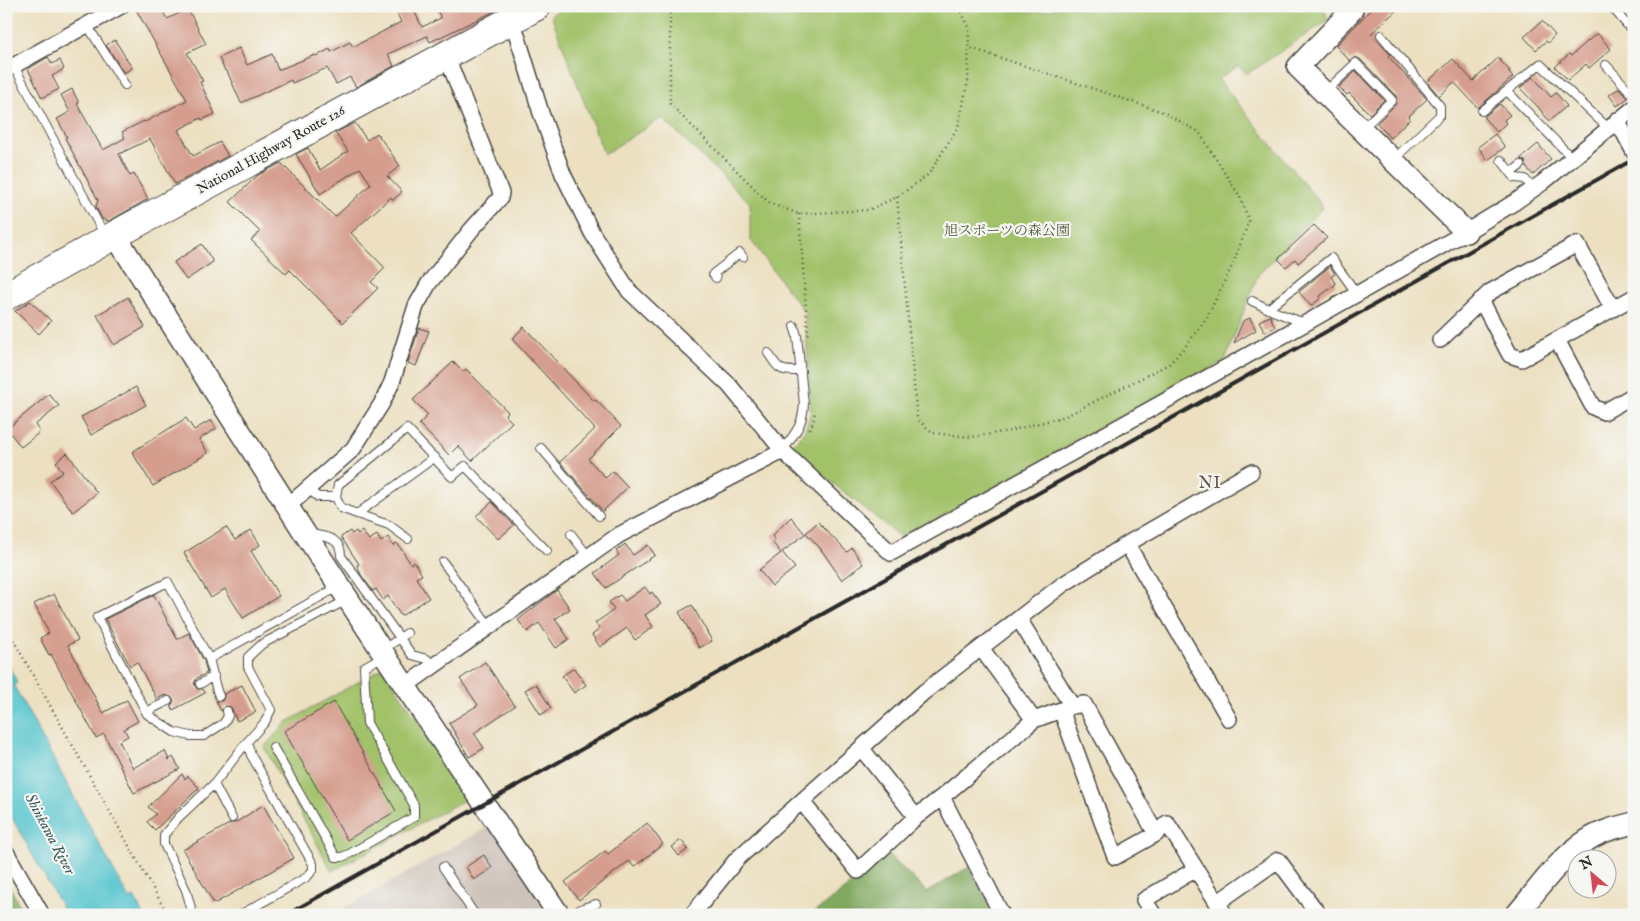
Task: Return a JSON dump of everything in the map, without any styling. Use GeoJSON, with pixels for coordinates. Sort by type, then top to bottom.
{"type":"FeatureCollection","features":[{"type":"Feature","properties":{"kind":"highway","name":"National Highway Route 126"},"geometry":{"type":"LineString","coordinates":[[6,296],[446,55],[508,13],[537,6]]}},
{"type":"Feature","properties":{"kind":"street"},"geometry":{"type":"LineString","coordinates":[[10,68],[121,6]]}},
{"type":"Feature","properties":{"kind":"street"},"geometry":{"type":"LineString","coordinates":[[1352,7],[1298,67],[1466,232]]}},
{"type":"Feature","properties":{"kind":"street"},"geometry":{"type":"LineString","coordinates":[[508,13],[563,174],[592,233],[629,292],[729,385],[783,451],[891,553],[1466,232],[1533,189],[1634,108]]}},
{"type":"Feature","properties":{"kind":"street"},"geometry":{"type":"LineString","coordinates":[[288,506],[354,449],[382,403],[392,382],[416,306],[429,283],[472,229],[500,198],[501,193],[446,55]]}},
{"type":"Feature","properties":{"kind":"street"},"geometry":{"type":"LineString","coordinates":[[1613,124],[1634,152]]}},
{"type":"Feature","properties":{"kind":"street"},"geometry":{"type":"LineString","coordinates":[[111,238],[383,653],[560,915]]}},
{"type":"Feature","properties":{"kind":"street"},"geometry":{"type":"LineString","coordinates":[[1440,340],[1490,292],[1576,244],[1614,309]]}},
{"type":"Feature","properties":{"kind":"street"},"geometry":{"type":"LineString","coordinates":[[1481,300],[1510,355],[1522,359],[1634,297]]}},
{"type":"Feature","properties":{"kind":"street"},"geometry":{"type":"LineString","coordinates":[[1557,340],[1593,407],[1604,412],[1634,395]]}},
{"type":"Feature","properties":{"kind":"street"},"geometry":{"type":"LineString","coordinates":[[405,686],[618,535],[783,451]]}},
{"type":"Feature","properties":{"kind":"street"},"geometry":{"type":"LineString","coordinates":[[692,915],[737,859],[924,692],[1062,585],[1127,544],[1251,472]]}},
{"type":"Feature","properties":{"kind":"street"},"geometry":{"type":"LineString","coordinates":[[1127,544],[1229,719]]}},
{"type":"Feature","properties":{"kind":"street"},"geometry":{"type":"LineString","coordinates":[[1019,619],[1066,708],[1115,857],[1156,834],[1167,823],[1221,909],[1278,860],[1320,915]]}},
{"type":"Feature","properties":{"kind":"street"},"geometry":{"type":"LineString","coordinates":[[981,648],[1034,720]]}},
{"type":"Feature","properties":{"kind":"street"},"geometry":{"type":"LineString","coordinates":[[802,802],[858,871],[916,817],[1034,720],[1066,708],[1084,704],[1156,834]]}},
{"type":"Feature","properties":{"kind":"street"},"geometry":{"type":"LineString","coordinates":[[862,749],[916,817]]}},
{"type":"Feature","properties":{"kind":"street"},"geometry":{"type":"LineString","coordinates":[[942,797],[1002,915]]}},
{"type":"Feature","properties":{"kind":"street"},"geometry":{"type":"LineString","coordinates":[[1516,915],[1567,856],[1587,840],[1611,829],[1634,823]]}},
{"type":"Feature","properties":{"kind":"street"},"geometry":{"type":"LineString","coordinates":[[6,852],[42,915]]}},
{"type":"Feature","properties":{"kind":"street"},"geometry":{"type":"LineString","coordinates":[[1154,915],[1144,900],[1196,869]]}},
{"type":"Feature","properties":{"kind":"lane"},"geometry":{"type":"LineString","coordinates":[[1611,6],[1634,33]]}},
{"type":"Feature","properties":{"kind":"lane"},"geometry":{"type":"LineString","coordinates":[[87,25],[124,85]]}},
{"type":"Feature","properties":{"kind":"lane"},"geometry":{"type":"LineString","coordinates":[[1381,35],[1440,106],[1440,115],[1392,160]]}},
{"type":"Feature","properties":{"kind":"lane"},"geometry":{"type":"LineString","coordinates":[[1324,93],[1356,62],[1392,100],[1362,130]]}},
{"type":"Feature","properties":{"kind":"lane"},"geometry":{"type":"LineString","coordinates":[[1482,111],[1540,64],[1613,124]]}},
{"type":"Feature","properties":{"kind":"lane"},"geometry":{"type":"LineString","coordinates":[[1606,65],[1634,96]]}},
{"type":"Feature","properties":{"kind":"lane"},"geometry":{"type":"LineString","coordinates":[[10,68],[111,238]]}},
{"type":"Feature","properties":{"kind":"lane"},"geometry":{"type":"LineString","coordinates":[[1507,91],[1572,158]]}},
{"type":"Feature","properties":{"kind":"lane"},"geometry":{"type":"LineString","coordinates":[[1500,160],[1515,178],[1525,179],[1533,189]]}},
{"type":"Feature","properties":{"kind":"lane"},"geometry":{"type":"LineString","coordinates":[[1511,173],[1521,165]]}},
{"type":"Feature","properties":{"kind":"lane"},"geometry":{"type":"LineString","coordinates":[[716,278],[713,274],[740,254],[743,257]]}},
{"type":"Feature","properties":{"kind":"lane"},"geometry":{"type":"LineString","coordinates":[[1268,309],[1331,258],[1358,294]]}},
{"type":"Feature","properties":{"kind":"lane"},"geometry":{"type":"LineString","coordinates":[[1252,301],[1306,323]]}},
{"type":"Feature","properties":{"kind":"lane"},"geometry":{"type":"LineString","coordinates":[[783,451],[800,426],[804,404],[798,336],[794,326]]}},
{"type":"Feature","properties":{"kind":"lane"},"geometry":{"type":"LineString","coordinates":[[768,353],[783,371],[801,371]]}},
{"type":"Feature","properties":{"kind":"lane"},"geometry":{"type":"LineString","coordinates":[[408,539],[389,525],[341,508],[336,497],[338,485],[407,429],[452,477],[465,466],[547,551]]}},
{"type":"Feature","properties":{"kind":"lane"},"geometry":{"type":"LineString","coordinates":[[542,448],[599,516]]}},
{"type":"Feature","properties":{"kind":"lane"},"geometry":{"type":"LineString","coordinates":[[357,514],[435,457]]}},
{"type":"Feature","properties":{"kind":"lane"},"geometry":{"type":"LineString","coordinates":[[308,489],[318,497],[336,497]]}},
{"type":"Feature","properties":{"kind":"lane"},"geometry":{"type":"LineString","coordinates":[[304,532],[334,539],[339,544],[341,556],[412,655],[427,659]]}},
{"type":"Feature","properties":{"kind":"lane"},"geometry":{"type":"LineString","coordinates":[[571,534],[588,556]]}},
{"type":"Feature","properties":{"kind":"lane"},"geometry":{"type":"LineString","coordinates":[[443,562],[490,627]]}},
{"type":"Feature","properties":{"kind":"lane"},"geometry":{"type":"LineString","coordinates":[[219,696],[209,659],[168,582],[98,617],[147,714],[174,732],[190,736],[204,736],[224,723],[228,716],[227,711]]}},
{"type":"Feature","properties":{"kind":"lane"},"geometry":{"type":"LineString","coordinates":[[209,659],[344,593]]}},
{"type":"Feature","properties":{"kind":"lane"},"geometry":{"type":"LineString","coordinates":[[193,915],[186,890],[164,844],[164,835],[178,818],[214,784],[265,722],[271,710],[248,667],[248,658],[262,644],[344,593]]}},
{"type":"Feature","properties":{"kind":"lane"},"geometry":{"type":"LineString","coordinates":[[273,746],[336,857],[349,854],[414,817],[414,805],[367,723],[364,666],[407,633]]}},
{"type":"Feature","properties":{"kind":"lane"},"geometry":{"type":"LineString","coordinates":[[200,684],[214,676]]}},
{"type":"Feature","properties":{"kind":"lane"},"geometry":{"type":"LineString","coordinates":[[146,712],[168,700]]}},
{"type":"Feature","properties":{"kind":"lane"},"geometry":{"type":"LineString","coordinates":[[240,915],[307,877],[313,870],[313,864],[251,755],[247,742]]}},
{"type":"Feature","properties":{"kind":"lane"},"geometry":{"type":"LineString","coordinates":[[214,784],[232,818]]}},
{"type":"Feature","properties":{"kind":"lane"},"geometry":{"type":"LineString","coordinates":[[443,867],[475,915]]}},
{"type":"Feature","properties":{"kind":"lane"},"geometry":{"type":"LineString","coordinates":[[571,915],[596,904]]}},
{"type":"Feature","properties":{"kind":"path"},"geometry":{"type":"LineString","coordinates":[[675,6],[670,9],[670,104],[769,203],[799,214],[868,210],[897,197],[929,174],[958,127],[968,81],[968,27],[958,6]]}},
{"type":"Feature","properties":{"kind":"path"},"geometry":{"type":"LineString","coordinates":[[897,197],[917,419],[933,432],[972,437],[1009,431],[1066,416],[1169,364],[1206,320],[1232,266],[1249,221],[1240,196],[1199,132],[1163,112],[968,47]]}},
{"type":"Feature","properties":{"kind":"path"},"geometry":{"type":"LineString","coordinates":[[6,626],[168,915]]}},
{"type":"Feature","properties":{"kind":"shaded area"},"geometry":{"type":"Polygon","coordinates":[[[490,826],[551,915],[332,915],[490,826]]]}},
{"type":"Feature","properties":{"kind":"green space","name":"旭スポーツの森公園"},"geometry":{"type":"Polygon","coordinates":[[[566,6],[1001,6],[1031,12],[1062,6],[1323,6],[1328,20],[1247,74],[1238,66],[1218,79],[1323,207],[1258,275],[1225,360],[902,538],[816,470],[792,446],[805,430],[811,411],[805,313],[750,239],[750,203],[662,118],[604,154],[551,15],[566,6]]]}},
{"type":"Feature","properties":{"kind":"green space"},"geometry":{"type":"Polygon","coordinates":[[[383,668],[468,798],[332,871],[264,747],[287,722],[383,668]]]}},
{"type":"Feature","properties":{"kind":"green space"},"geometry":{"type":"Polygon","coordinates":[[[889,855],[927,892],[969,867],[994,915],[811,915],[889,855]]]}},
{"type":"Feature","properties":{"kind":"green space"},"geometry":{"type":"Polygon","coordinates":[[[6,880],[25,915],[6,915],[6,880]]]}},
{"type":"Feature","properties":{"kind":"water","name":"Shinkawa River"},"geometry":{"type":"Polygon","coordinates":[[[6,661],[17,682],[14,686],[129,899],[134,897],[144,915],[66,915],[6,807],[6,661]]]}},
{"type":"Feature","properties":{"kind":"building"},"geometry":{"type":"Polygon","coordinates":[[[134,6],[160,6],[167,19],[188,9],[206,44],[187,53],[203,81],[200,82],[215,114],[202,120],[201,118],[178,130],[193,156],[220,142],[228,156],[175,184],[150,139],[119,154],[130,176],[134,174],[148,199],[109,221],[102,219],[96,207],[98,200],[57,119],[70,112],[61,95],[72,89],[79,103],[77,104],[103,150],[125,138],[122,132],[187,100],[134,6]]]}},
{"type":"Feature","properties":{"kind":"building"},"geometry":{"type":"Polygon","coordinates":[[[402,6],[412,6],[422,27],[441,18],[435,6],[493,6],[495,11],[430,42],[427,36],[388,54],[394,66],[356,87],[350,77],[336,84],[327,68],[292,83],[291,80],[241,103],[219,58],[239,48],[247,65],[272,54],[278,70],[330,49],[331,52],[350,42],[353,47],[401,22],[395,9],[402,6]]]}},
{"type":"Feature","properties":{"kind":"building"},"geometry":{"type":"Polygon","coordinates":[[[1374,6],[1401,6],[1371,34],[1427,99],[1390,138],[1377,123],[1396,104],[1396,96],[1360,59],[1355,57],[1350,61],[1336,46],[1374,6]]]}},
{"type":"Feature","properties":{"kind":"building"},"geometry":{"type":"Polygon","coordinates":[[[1542,21],[1555,35],[1548,43],[1546,41],[1536,50],[1524,37],[1542,21]]]}},
{"type":"Feature","properties":{"kind":"building"},"geometry":{"type":"Polygon","coordinates":[[[1597,33],[1611,49],[1589,68],[1586,64],[1568,80],[1555,67],[1569,54],[1571,56],[1597,33]]]}},
{"type":"Feature","properties":{"kind":"building"},"geometry":{"type":"Polygon","coordinates":[[[115,40],[132,68],[124,73],[106,45],[115,40]]]}},
{"type":"Feature","properties":{"kind":"building"},"geometry":{"type":"Polygon","coordinates":[[[48,57],[52,64],[60,60],[64,69],[52,76],[59,89],[42,98],[28,69],[48,57]]]}},
{"type":"Feature","properties":{"kind":"building"},"geometry":{"type":"Polygon","coordinates":[[[1498,58],[1513,77],[1478,108],[1454,82],[1439,96],[1427,82],[1453,59],[1473,81],[1498,58]]]}},
{"type":"Feature","properties":{"kind":"building"},"geometry":{"type":"Polygon","coordinates":[[[1356,71],[1384,100],[1370,114],[1349,93],[1347,95],[1339,87],[1356,71]]]}},
{"type":"Feature","properties":{"kind":"building"},"geometry":{"type":"Polygon","coordinates":[[[1533,77],[1551,97],[1556,93],[1567,106],[1549,121],[1520,88],[1533,77]]]}},
{"type":"Feature","properties":{"kind":"building"},"geometry":{"type":"Polygon","coordinates":[[[1619,88],[1628,98],[1617,106],[1609,95],[1619,88]]]}},
{"type":"Feature","properties":{"kind":"building"},"geometry":{"type":"Polygon","coordinates":[[[1500,104],[1510,115],[1504,120],[1506,123],[1497,132],[1484,118],[1500,104]]]}},
{"type":"Feature","properties":{"kind":"building"},"geometry":{"type":"Polygon","coordinates":[[[355,123],[367,140],[377,133],[400,166],[387,176],[402,192],[393,200],[391,197],[351,233],[385,268],[371,282],[378,288],[343,323],[290,270],[286,274],[251,240],[260,232],[230,202],[258,175],[281,163],[335,217],[371,184],[360,168],[320,194],[296,154],[308,148],[320,170],[348,151],[335,133],[355,123]]]}},
{"type":"Feature","properties":{"kind":"building"},"geometry":{"type":"Polygon","coordinates":[[[1495,134],[1505,147],[1488,160],[1478,147],[1495,134]]]}},
{"type":"Feature","properties":{"kind":"building"},"geometry":{"type":"Polygon","coordinates":[[[1538,144],[1551,159],[1533,175],[1526,167],[1525,161],[1520,159],[1538,144]]]}},
{"type":"Feature","properties":{"kind":"building"},"geometry":{"type":"Polygon","coordinates":[[[1314,225],[1327,238],[1298,263],[1295,259],[1286,267],[1278,259],[1314,225]]]}},
{"type":"Feature","properties":{"kind":"building"},"geometry":{"type":"Polygon","coordinates":[[[202,244],[213,262],[186,280],[174,262],[202,244]]]}},
{"type":"Feature","properties":{"kind":"building"},"geometry":{"type":"Polygon","coordinates":[[[1330,266],[1335,274],[1331,277],[1336,284],[1320,296],[1321,298],[1311,306],[1299,292],[1330,266]]]}},
{"type":"Feature","properties":{"kind":"building"},"geometry":{"type":"Polygon","coordinates":[[[128,297],[145,327],[114,345],[97,315],[128,297]]]}},
{"type":"Feature","properties":{"kind":"building"},"geometry":{"type":"Polygon","coordinates":[[[30,301],[51,321],[39,334],[15,311],[30,301]]]}},
{"type":"Feature","properties":{"kind":"building"},"geometry":{"type":"Polygon","coordinates":[[[1270,316],[1275,327],[1265,332],[1259,321],[1270,316]]]}},
{"type":"Feature","properties":{"kind":"building"},"geometry":{"type":"Polygon","coordinates":[[[1250,318],[1256,330],[1234,343],[1243,321],[1250,318]]]}},
{"type":"Feature","properties":{"kind":"building"},"geometry":{"type":"Polygon","coordinates":[[[524,327],[594,401],[596,400],[621,426],[588,459],[606,478],[613,471],[628,487],[603,511],[560,462],[595,429],[512,339],[524,327]]]}},
{"type":"Feature","properties":{"kind":"building"},"geometry":{"type":"Polygon","coordinates":[[[419,328],[429,331],[416,366],[408,363],[419,328]]]}},
{"type":"Feature","properties":{"kind":"building"},"geometry":{"type":"Polygon","coordinates":[[[453,362],[463,372],[466,369],[508,412],[505,415],[512,422],[472,461],[458,446],[449,455],[419,424],[428,415],[413,400],[453,362]]]}},
{"type":"Feature","properties":{"kind":"building"},"geometry":{"type":"Polygon","coordinates":[[[136,387],[146,405],[91,435],[81,417],[136,387]]]}},
{"type":"Feature","properties":{"kind":"building"},"geometry":{"type":"Polygon","coordinates":[[[49,394],[59,406],[35,425],[40,432],[21,447],[7,429],[49,394]]]}},
{"type":"Feature","properties":{"kind":"building"},"geometry":{"type":"Polygon","coordinates":[[[186,418],[194,430],[211,420],[216,429],[199,439],[208,453],[153,486],[132,452],[186,418]]]}},
{"type":"Feature","properties":{"kind":"building"},"geometry":{"type":"Polygon","coordinates":[[[67,453],[97,493],[73,512],[50,481],[63,472],[56,462],[67,453]]]}},
{"type":"Feature","properties":{"kind":"building"},"geometry":{"type":"Polygon","coordinates":[[[492,502],[514,525],[498,539],[476,516],[492,502]]]}},
{"type":"Feature","properties":{"kind":"building"},"geometry":{"type":"Polygon","coordinates":[[[791,517],[805,534],[782,552],[795,568],[772,586],[759,570],[781,553],[772,542],[775,540],[772,536],[791,517]]]}},
{"type":"Feature","properties":{"kind":"building"},"geometry":{"type":"Polygon","coordinates":[[[818,522],[847,552],[852,548],[863,564],[842,580],[820,548],[806,533],[818,522]]]}},
{"type":"Feature","properties":{"kind":"building"},"geometry":{"type":"Polygon","coordinates":[[[226,527],[235,540],[251,530],[260,545],[251,551],[279,596],[243,618],[225,589],[211,598],[184,553],[226,527]]]}},
{"type":"Feature","properties":{"kind":"building"},"geometry":{"type":"Polygon","coordinates":[[[350,531],[352,534],[356,531],[358,534],[362,531],[369,540],[377,535],[381,542],[388,537],[393,546],[397,543],[411,564],[414,562],[422,575],[416,578],[429,598],[401,616],[388,596],[383,600],[376,589],[373,591],[361,575],[357,565],[359,564],[341,537],[350,531]]]}},
{"type":"Feature","properties":{"kind":"building"},"geometry":{"type":"Polygon","coordinates":[[[625,544],[633,555],[648,545],[655,555],[606,588],[595,573],[619,555],[616,551],[625,544]]]}},
{"type":"Feature","properties":{"kind":"building"},"geometry":{"type":"Polygon","coordinates":[[[645,587],[650,594],[652,592],[661,604],[645,615],[653,627],[635,640],[627,628],[600,647],[592,635],[600,629],[595,623],[614,610],[609,602],[620,595],[625,601],[645,587]]]}},
{"type":"Feature","properties":{"kind":"building"},"geometry":{"type":"Polygon","coordinates":[[[557,590],[570,609],[555,619],[569,639],[556,648],[539,623],[527,632],[518,620],[557,590]]]}},
{"type":"Feature","properties":{"kind":"building"},"geometry":{"type":"Polygon","coordinates":[[[54,594],[78,640],[68,645],[103,713],[127,700],[138,721],[124,729],[128,736],[119,741],[133,768],[165,751],[169,760],[173,757],[180,769],[134,793],[104,734],[96,738],[51,654],[49,655],[40,638],[49,633],[34,604],[54,594]]]}},
{"type":"Feature","properties":{"kind":"building"},"geometry":{"type":"Polygon","coordinates":[[[154,595],[177,639],[189,633],[204,661],[207,673],[197,678],[194,683],[197,689],[203,689],[205,693],[173,710],[171,706],[174,701],[171,697],[165,695],[157,699],[137,662],[130,666],[105,619],[154,595]]]}},
{"type":"Feature","properties":{"kind":"building"},"geometry":{"type":"Polygon","coordinates":[[[692,605],[712,641],[699,648],[679,612],[692,605]]]}},
{"type":"Feature","properties":{"kind":"building"},"geometry":{"type":"Polygon","coordinates":[[[485,662],[515,706],[474,733],[484,748],[469,757],[449,723],[478,705],[460,679],[485,662]]]}},
{"type":"Feature","properties":{"kind":"building"},"geometry":{"type":"Polygon","coordinates":[[[574,668],[586,685],[574,693],[562,676],[574,668]]]}},
{"type":"Feature","properties":{"kind":"building"},"geometry":{"type":"Polygon","coordinates":[[[536,684],[551,708],[541,715],[525,690],[536,684]]]}},
{"type":"Feature","properties":{"kind":"building"},"geometry":{"type":"Polygon","coordinates":[[[242,685],[256,712],[237,721],[231,707],[225,706],[221,711],[216,701],[222,701],[224,694],[242,685]]]}},
{"type":"Feature","properties":{"kind":"building"},"geometry":{"type":"Polygon","coordinates":[[[334,702],[396,811],[347,840],[284,731],[334,702]]]}},
{"type":"Feature","properties":{"kind":"building"},"geometry":{"type":"Polygon","coordinates":[[[182,774],[185,779],[188,776],[199,788],[155,830],[147,822],[156,814],[148,807],[182,774]]]}},
{"type":"Feature","properties":{"kind":"building"},"geometry":{"type":"Polygon","coordinates":[[[263,805],[294,858],[214,904],[183,850],[231,823],[235,823],[263,805]]]}},
{"type":"Feature","properties":{"kind":"building"},"geometry":{"type":"Polygon","coordinates":[[[647,823],[663,844],[634,867],[629,861],[579,900],[565,882],[605,851],[608,854],[647,823]]]}},
{"type":"Feature","properties":{"kind":"building"},"geometry":{"type":"Polygon","coordinates":[[[681,840],[688,849],[679,856],[672,847],[681,840]]]}},
{"type":"Feature","properties":{"kind":"building"},"geometry":{"type":"Polygon","coordinates":[[[484,855],[492,868],[474,880],[466,867],[484,855]]]}},
{"type":"Feature","properties":{"kind":"railway"},"geometry":{"type":"LineString","coordinates":[[286,915],[1634,159]]}},
{"type":"Feature","properties":{"kind":"district","name":"NI"},"geometry":{"type":"Point","coordinates":[1210,484]}}]}
